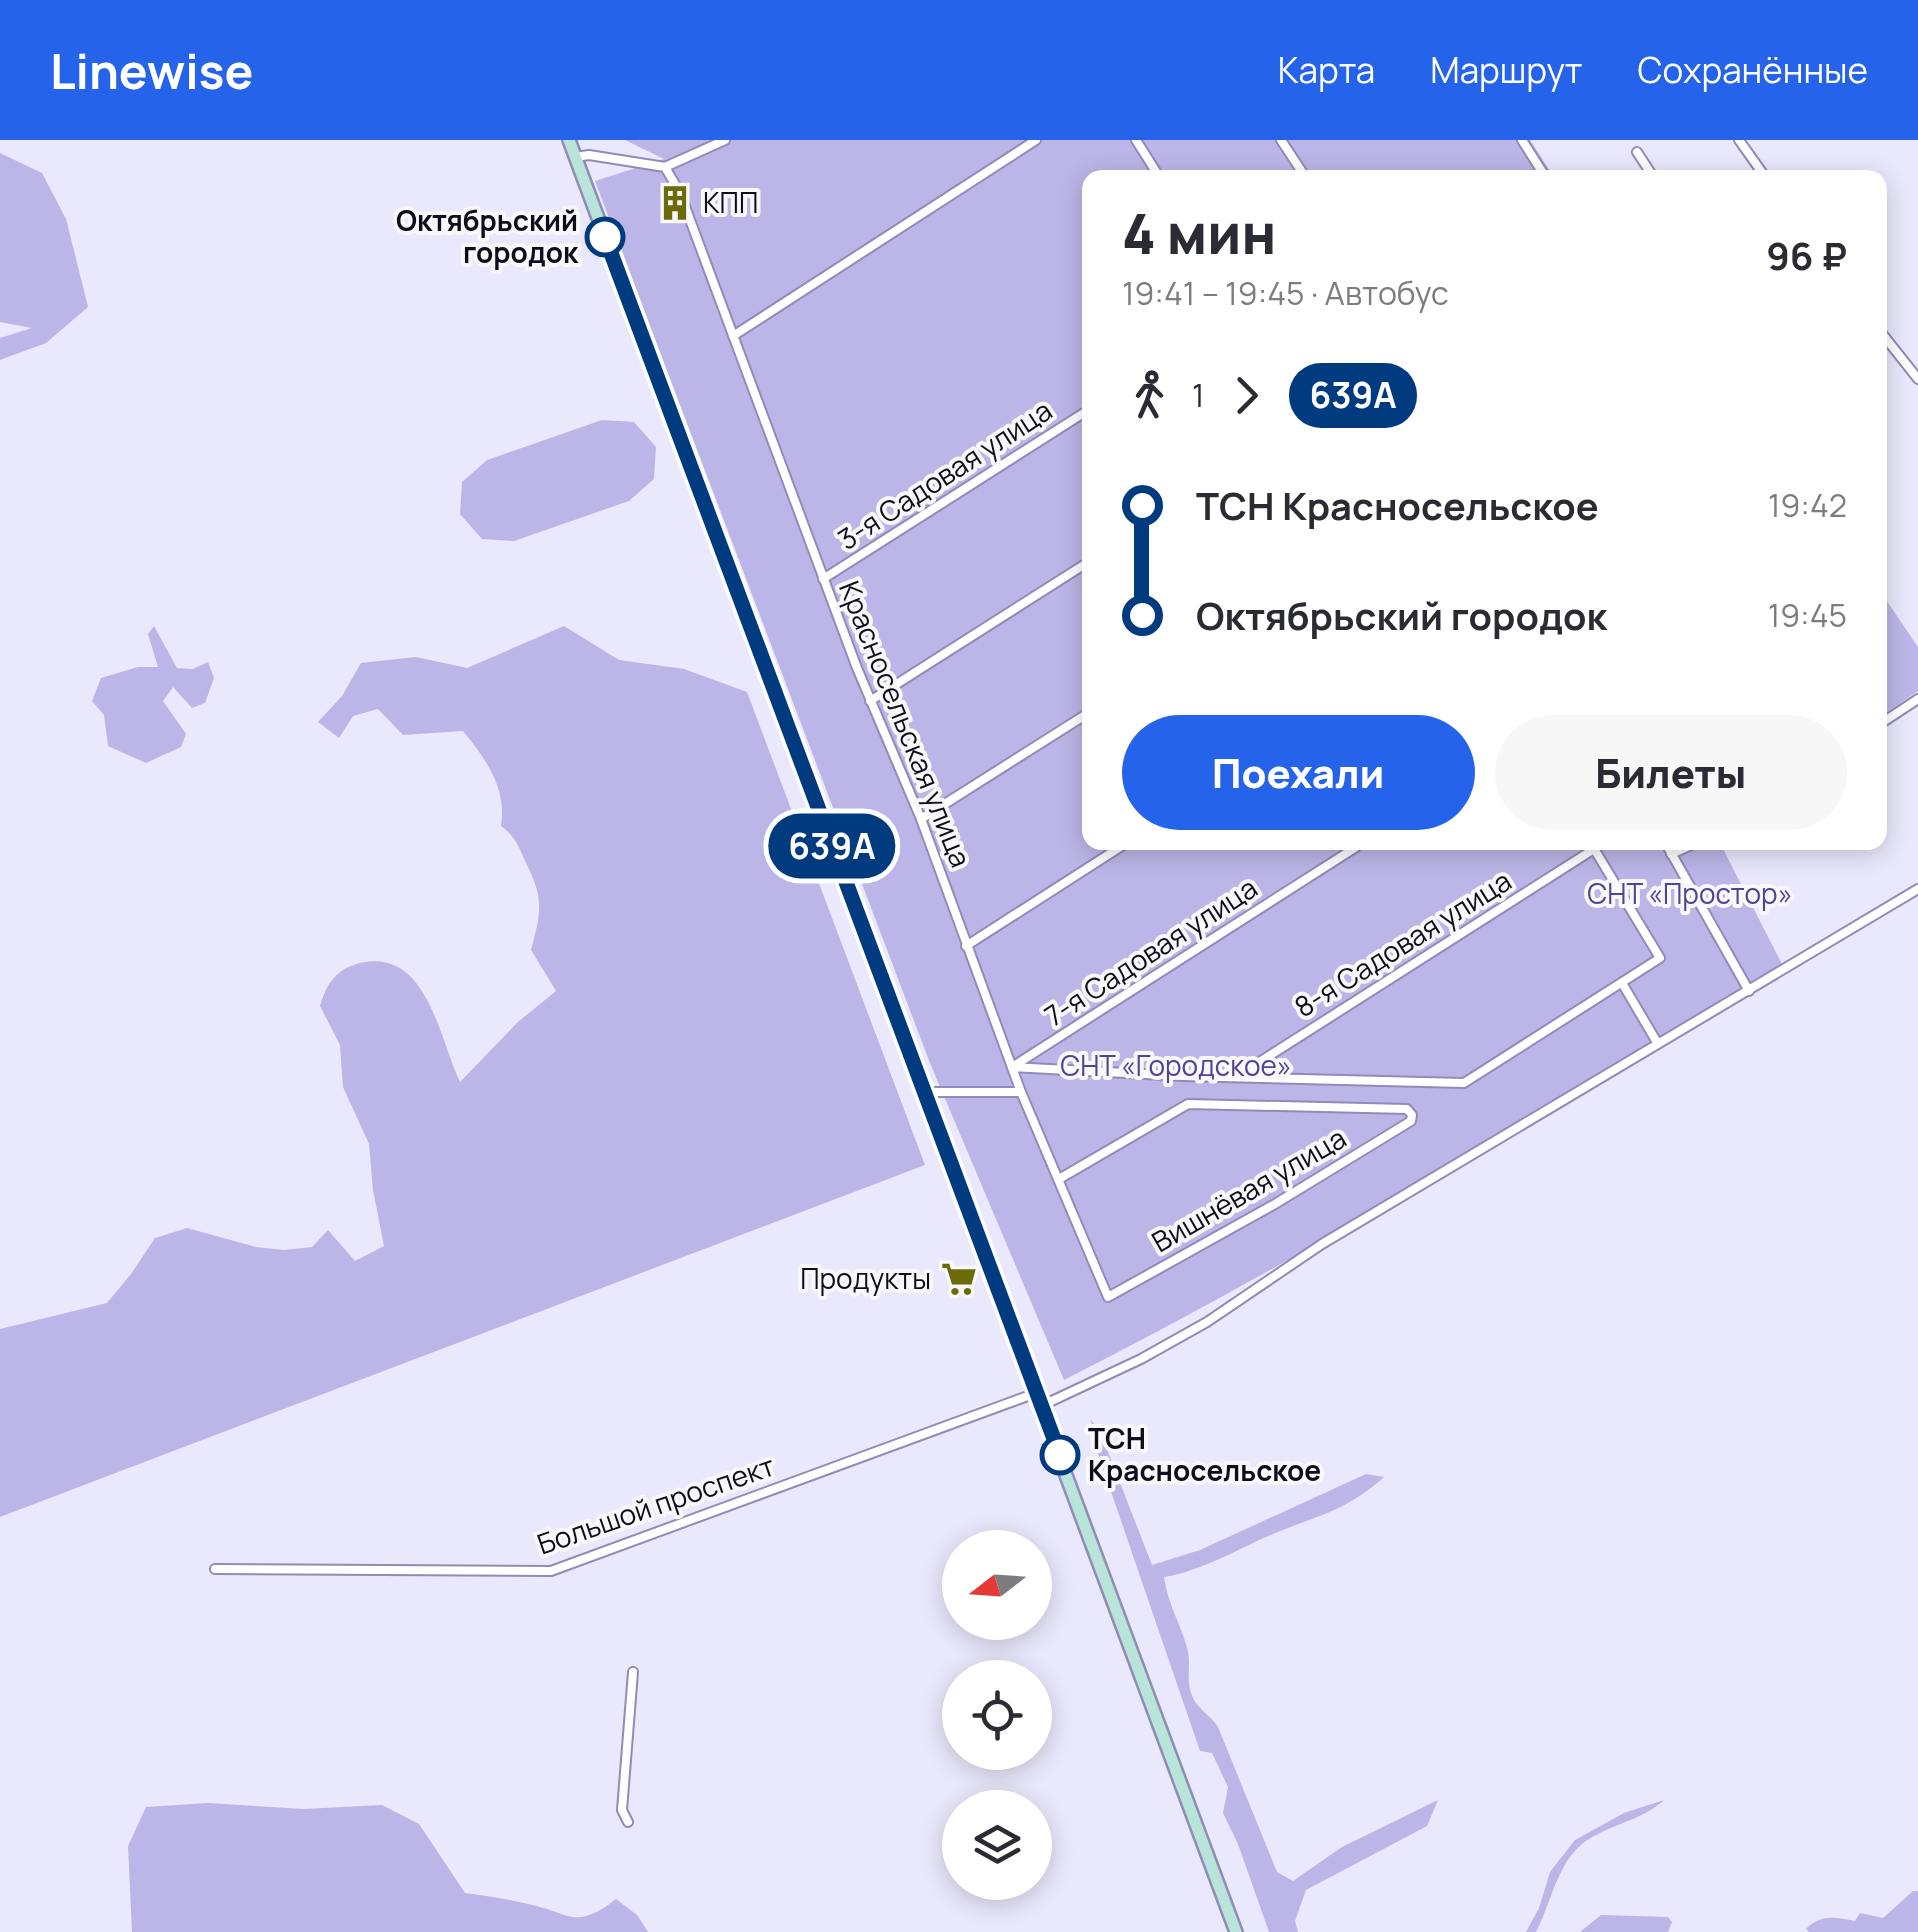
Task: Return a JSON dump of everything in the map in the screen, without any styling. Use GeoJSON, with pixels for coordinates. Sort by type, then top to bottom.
{"type":"FeatureCollection","features":[{"type":"Feature","properties":{"kind":"main road"},"geometry":{"type":"LineString","coordinates":[[569,140],[1236,1932]]}},
{"type":"Feature","properties":{"kind":"street"},"geometry":{"type":"LineString","coordinates":[[576,157],[665,167],[724,140]]}},
{"type":"Feature","properties":{"kind":"street"},"geometry":{"type":"LineString","coordinates":[[733,336],[1036,140]]}},
{"type":"Feature","properties":{"kind":"street"},"geometry":{"type":"LineString","coordinates":[[1136,140],[1155,170]]}},
{"type":"Feature","properties":{"kind":"street"},"geometry":{"type":"LineString","coordinates":[[1297,140],[1283,144],[1301,170]]}},
{"type":"Feature","properties":{"kind":"street"},"geometry":{"type":"LineString","coordinates":[[1522,140],[1541,170]]}},
{"type":"Feature","properties":{"kind":"street"},"geometry":{"type":"LineString","coordinates":[[1738,140],[1760,170]]}},
{"type":"Feature","properties":{"kind":"street"},"geometry":{"type":"LineString","coordinates":[[1637,152],[1649,170]]}},
{"type":"Feature","properties":{"kind":"street","name":"Красносельская улица"},"geometry":{"type":"LineString","coordinates":[[665,167],[680,193],[823,579],[920,820],[1021,1092],[1108,1296]]}},
{"type":"Feature","properties":{"kind":"street"},"geometry":{"type":"LineString","coordinates":[[1887,340],[1918,379]]}},
{"type":"Feature","properties":{"kind":"street","name":"3-я Садовая улица"},"geometry":{"type":"LineString","coordinates":[[823,579],[1082,414]]}},
{"type":"Feature","properties":{"kind":"street"},"geometry":{"type":"LineString","coordinates":[[870,702],[1082,566]]}},
{"type":"Feature","properties":{"kind":"street"},"geometry":{"type":"LineString","coordinates":[[1887,719],[1918,698]]}},
{"type":"Feature","properties":{"kind":"street"},"geometry":{"type":"LineString","coordinates":[[920,820],[1082,717]]}},
{"type":"Feature","properties":{"kind":"street"},"geometry":{"type":"LineString","coordinates":[[966,946],[1116,850]]}},
{"type":"Feature","properties":{"kind":"street","name":"7-я Садовая улица"},"geometry":{"type":"LineString","coordinates":[[1012,1067],[1351,850]]}},
{"type":"Feature","properties":{"kind":"street","name":"8-я Садовая улица"},"geometry":{"type":"LineString","coordinates":[[1236,1077],[1586,850]]}},
{"type":"Feature","properties":{"kind":"street"},"geometry":{"type":"LineString","coordinates":[[1012,1067],[1464,1083],[1660,958],[1594,850]]}},
{"type":"Feature","properties":{"kind":"street"},"geometry":{"type":"LineString","coordinates":[[1669,850],[1749,991]]}},
{"type":"Feature","properties":{"kind":"street"},"geometry":{"type":"LineString","coordinates":[[1671,854],[1680,850]]}},
{"type":"Feature","properties":{"kind":"street","name":"Большой проспект"},"geometry":{"type":"LineString","coordinates":[[214,1568],[550,1571],[1039,1399],[1141,1358],[1206,1322],[1322,1244],[1918,889]]}},
{"type":"Feature","properties":{"kind":"street"},"geometry":{"type":"LineString","coordinates":[[1622,983],[1658,1044]]}},
{"type":"Feature","properties":{"kind":"street"},"geometry":{"type":"LineString","coordinates":[[923,1092],[1021,1092]]}},
{"type":"Feature","properties":{"kind":"street","name":"Вишнёвая улица"},"geometry":{"type":"LineString","coordinates":[[1059,1179],[1188,1104],[1407,1109],[1412,1114],[1410,1121],[1276,1204],[1108,1296]]}},
{"type":"Feature","properties":{"kind":"street"},"geometry":{"type":"LineString","coordinates":[[628,1822],[622,1810],[633,1672]]}},
{"type":"Feature","properties":{"kind":"green space","name":"СНТ «Городское»"},"geometry":{"type":"Polygon","coordinates":[[[625,140],[1530,140],[1549,170],[1082,170],[1082,850],[1724,850],[1783,966],[1338,1232],[1064,1380],[930,1063],[595,181],[664,159],[625,140]]]}},
{"type":"Feature","properties":{"kind":"green space"},"geometry":{"type":"Polygon","coordinates":[[[0,153],[42,173],[66,219],[88,307],[46,343],[0,360],[0,338],[32,328],[0,322],[0,153]]]}},
{"type":"Feature","properties":{"kind":"green space"},"geometry":{"type":"Polygon","coordinates":[[[602,420],[634,422],[656,447],[654,479],[629,501],[514,541],[482,539],[460,514],[462,482],[487,460],[602,420]]]}},
{"type":"Feature","properties":{"kind":"green space"},"geometry":{"type":"Polygon","coordinates":[[[1887,601],[1918,647],[1918,691],[1887,712],[1887,601]]]}},
{"type":"Feature","properties":{"kind":"green space"},"geometry":{"type":"Polygon","coordinates":[[[154,626],[177,668],[193,669],[208,662],[214,678],[205,703],[192,708],[173,687],[163,701],[186,734],[181,747],[146,763],[108,746],[104,715],[92,701],[101,678],[138,667],[158,667],[148,634],[154,626]]]}},
{"type":"Feature","properties":{"kind":"green space"},"geometry":{"type":"Polygon","coordinates":[[[564,626],[619,660],[684,669],[747,692],[925,1165],[0,1517],[0,1329],[107,1303],[155,1238],[187,1228],[256,1247],[284,1250],[312,1247],[328,1230],[355,1261],[384,1246],[369,1144],[343,1087],[340,1045],[320,1006],[329,984],[339,973],[360,963],[383,962],[401,969],[416,982],[437,1021],[460,1082],[518,1022],[556,991],[531,950],[539,906],[536,887],[517,844],[501,826],[501,799],[493,775],[463,731],[403,735],[378,709],[353,716],[339,738],[318,722],[342,696],[361,663],[416,657],[467,668],[564,626]]]}},
{"type":"Feature","properties":{"kind":"green space"},"geometry":{"type":"Polygon","coordinates":[[[1091,1419],[1105,1444],[1152,1565],[1200,1550],[1366,1474],[1384,1477],[1331,1512],[1206,1565],[1164,1577],[1188,1652],[1193,1698],[1218,1727],[1277,1872],[1293,1881],[1342,1847],[1438,1800],[1427,1826],[1306,1890],[1295,1921],[1298,1932],[1269,1932],[1223,1813],[1228,1787],[1212,1753],[1200,1751],[1094,1442],[1091,1419]]]}},
{"type":"Feature","properties":{"kind":"green space"},"geometry":{"type":"Polygon","coordinates":[[[1664,1800],[1582,1844],[1560,1874],[1536,1932],[1526,1932],[1539,1908],[1550,1872],[1575,1840],[1624,1813],[1664,1800]]]}},
{"type":"Feature","properties":{"kind":"green space"},"geometry":{"type":"Polygon","coordinates":[[[208,1803],[304,1809],[382,1805],[419,1824],[465,1893],[520,1902],[573,1917],[591,1915],[616,1899],[637,1915],[648,1932],[132,1932],[128,1846],[146,1807],[208,1803]]]}},
{"type":"Feature","properties":{"kind":"green space"},"geometry":{"type":"Polygon","coordinates":[[[1913,1891],[1918,1891],[1918,1932],[1806,1929],[1823,1919],[1855,1921],[1860,1913],[1883,1918],[1913,1891]]]}},
{"type":"Feature","properties":{"kind":"green space"},"geometry":{"type":"Polygon","coordinates":[[[1601,1915],[1668,1917],[1672,1922],[1668,1932],[1580,1932],[1601,1915]]]}},
{"type":"Feature","properties":{"kind":"bus line","name":"639А"},"geometry":{"type":"LineString","coordinates":[[605,237],[1060,1455]]}},
{"type":"Feature","properties":{"kind":"place","name":"КПП"},"geometry":{"type":"Point","coordinates":[675,203]}},
{"type":"Feature","properties":{"kind":"place","name":"Октябрьский городок"},"geometry":{"type":"Point","coordinates":[605,237]}},
{"type":"Feature","properties":{"kind":"place","name":"Продукты"},"geometry":{"type":"Point","coordinates":[959,1279]}},
{"type":"Feature","properties":{"kind":"place","name":"ТСН Красносельское"},"geometry":{"type":"Point","coordinates":[1060,1455]}},
{"type":"Feature","properties":{"kind":"park label","name":"СНТ «Простор»"},"geometry":{"type":"Point","coordinates":[1690,894]}}]}
